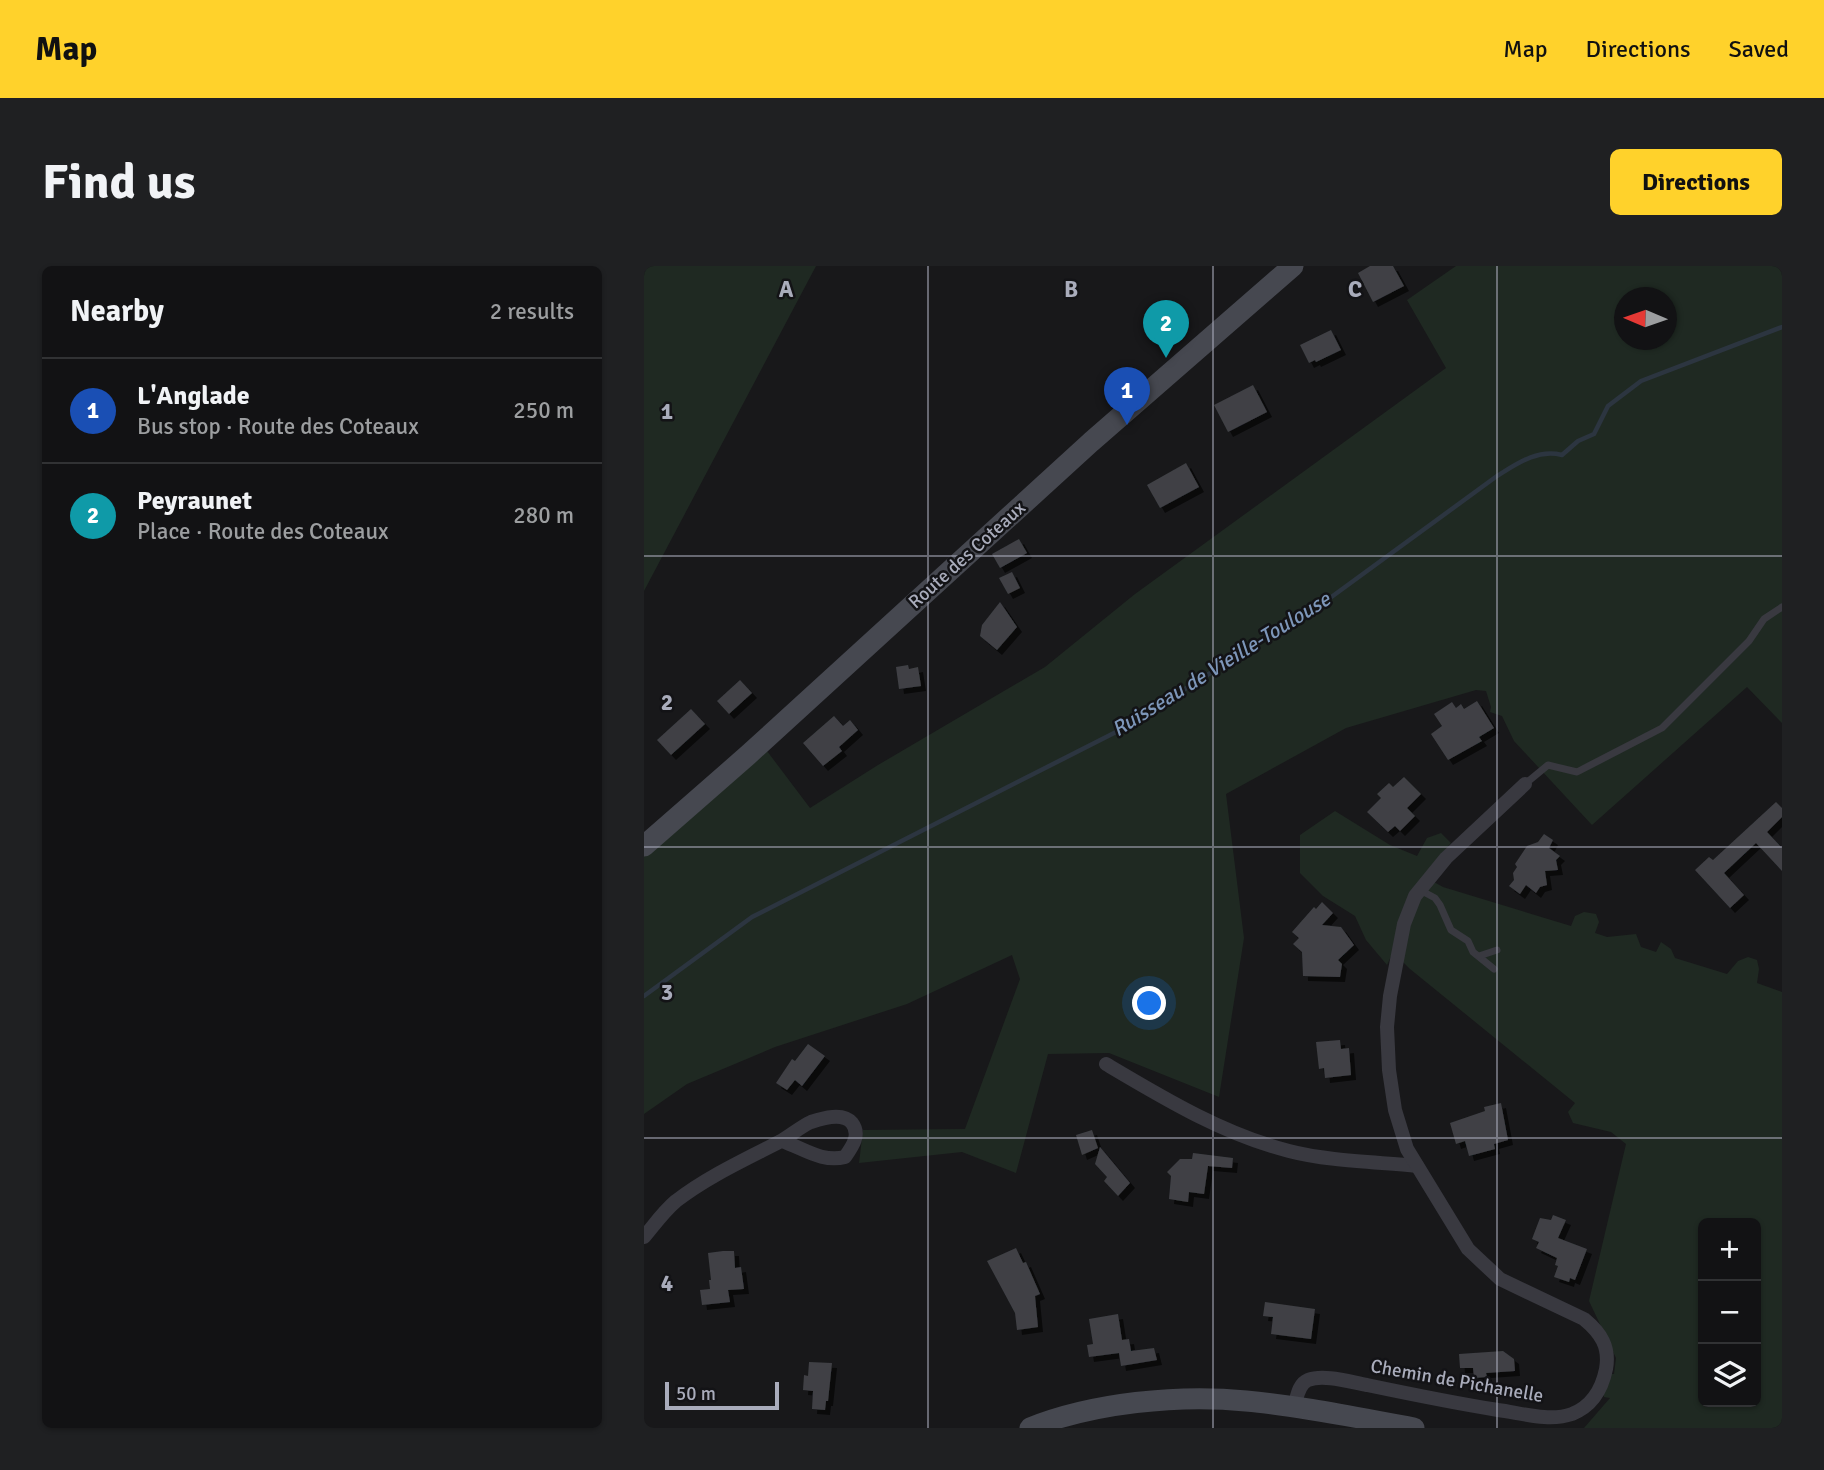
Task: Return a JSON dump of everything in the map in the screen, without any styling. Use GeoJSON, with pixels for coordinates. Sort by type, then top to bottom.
{"type":"FeatureCollection","features":[{"type":"Feature","properties":{"kind":"street","name":"Route des Coteaux"},"geometry":{"type":"LineString","coordinates":[[644,846],[748,755],[1052,477],[1293,266]]}},
{"type":"Feature","properties":{"kind":"street","name":"Chemin de Pichanelle"},"geometry":{"type":"LineString","coordinates":[[1294,1407],[1302,1384],[1319,1378],[1348,1381],[1448,1402],[1553,1417],[1572,1414],[1583,1407],[1594,1399],[1603,1384],[1607,1351],[1604,1339],[1596,1328],[1584,1319],[1500,1279],[1468,1249],[1407,1149],[1395,1110],[1389,1070],[1387,1027],[1390,996],[1404,924],[1415,897],[1446,858],[1525,784]]}},
{"type":"Feature","properties":{"kind":"street"},"geometry":{"type":"LineString","coordinates":[[1106,1064],[1186,1111],[1256,1141],[1292,1152],[1417,1166]]}},
{"type":"Feature","properties":{"kind":"street"},"geometry":{"type":"LineString","coordinates":[[644,1237],[676,1202],[745,1158],[782,1141],[809,1123],[841,1117],[850,1121],[856,1131],[855,1143],[845,1157],[834,1160],[782,1141]]}},
{"type":"Feature","properties":{"kind":"street"},"geometry":{"type":"LineString","coordinates":[[1030,1428],[1081,1411],[1162,1401],[1244,1401],[1414,1428]]}},
{"type":"Feature","properties":{"kind":"lane"},"geometry":{"type":"LineString","coordinates":[[1525,784],[1548,765],[1577,772],[1662,728],[1749,641],[1764,619],[1782,607]]}},
{"type":"Feature","properties":{"kind":"lane"},"geometry":{"type":"LineString","coordinates":[[1420,890],[1435,898],[1451,930],[1468,941],[1474,952],[1494,969]]}},
{"type":"Feature","properties":{"kind":"lane"},"geometry":{"type":"LineString","coordinates":[[1479,956],[1497,950]]}},
{"type":"Feature","properties":{"kind":"shaded area"},"geometry":{"type":"Polygon","coordinates":[[[644,266],[816,266],[644,591],[644,266]]]}},
{"type":"Feature","properties":{"kind":"shaded area"},"geometry":{"type":"Polygon","coordinates":[[[1456,266],[1782,266],[1782,723],[1747,687],[1592,825],[1514,741],[1502,716],[1490,712],[1486,691],[1476,690],[1346,728],[1226,794],[1244,938],[1219,1097],[1109,1053],[1048,1054],[1016,1173],[962,1152],[859,1163],[863,1130],[965,1129],[1020,979],[1012,955],[907,1004],[775,1047],[687,1084],[644,1114],[644,856],[767,751],[810,808],[1045,667],[1135,594],[1446,368],[1407,300],[1456,266]]]}},
{"type":"Feature","properties":{"kind":"shaded area"},"geometry":{"type":"Polygon","coordinates":[[[1335,811],[1390,845],[1417,856],[1427,838],[1441,833],[1451,843],[1423,876],[1443,887],[1571,926],[1575,916],[1584,912],[1596,914],[1599,922],[1595,933],[1607,937],[1636,934],[1641,947],[1656,952],[1661,942],[1671,949],[1675,958],[1727,974],[1738,961],[1748,957],[1757,960],[1757,983],[1782,992],[1782,1428],[1584,1428],[1610,1398],[1604,1397],[1603,1384],[1609,1374],[1614,1374],[1616,1358],[1589,1301],[1626,1144],[1611,1132],[1573,1123],[1568,1112],[1575,1103],[1410,969],[1393,952],[1387,965],[1366,940],[1355,916],[1323,896],[1300,873],[1300,835],[1335,811]]]}},
{"type":"Feature","properties":{"kind":"building"},"geometry":{"type":"Polygon","coordinates":[[[1370,266],[1393,266],[1404,286],[1373,302],[1358,273],[1370,266]]]}},
{"type":"Feature","properties":{"kind":"building"},"geometry":{"type":"Polygon","coordinates":[[[1331,330],[1341,350],[1309,363],[1300,345],[1331,330]]]}},
{"type":"Feature","properties":{"kind":"building"},"geometry":{"type":"Polygon","coordinates":[[[1253,385],[1267,412],[1228,432],[1214,405],[1253,385]]]}},
{"type":"Feature","properties":{"kind":"building"},"geometry":{"type":"Polygon","coordinates":[[[1186,463],[1199,487],[1160,508],[1147,485],[1186,463]]]}},
{"type":"Feature","properties":{"kind":"building"},"geometry":{"type":"Polygon","coordinates":[[[1019,539],[1027,553],[1000,568],[992,554],[1019,539]]]}},
{"type":"Feature","properties":{"kind":"building"},"geometry":{"type":"Polygon","coordinates":[[[1012,572],[1020,588],[1008,594],[999,578],[1012,572]]]}},
{"type":"Feature","properties":{"kind":"building"},"geometry":{"type":"Polygon","coordinates":[[[1000,602],[1017,627],[997,650],[980,636],[982,625],[1000,602]]]}},
{"type":"Feature","properties":{"kind":"building"},"geometry":{"type":"Polygon","coordinates":[[[908,665],[909,669],[918,667],[921,686],[899,689],[896,667],[908,665]]]}},
{"type":"Feature","properties":{"kind":"building"},"geometry":{"type":"Polygon","coordinates":[[[740,680],[752,693],[729,714],[717,701],[740,680]]]}},
{"type":"Feature","properties":{"kind":"building"},"geometry":{"type":"Polygon","coordinates":[[[1477,701],[1494,728],[1479,737],[1482,741],[1448,760],[1431,734],[1442,726],[1434,714],[1452,702],[1456,708],[1461,704],[1464,709],[1477,701]]]}},
{"type":"Feature","properties":{"kind":"building"},"geometry":{"type":"Polygon","coordinates":[[[691,709],[705,724],[671,755],[657,740],[691,709]]]}},
{"type":"Feature","properties":{"kind":"building"},"geometry":{"type":"Polygon","coordinates":[[[834,716],[843,726],[850,720],[858,730],[839,747],[842,751],[823,766],[803,743],[834,716]]]}},
{"type":"Feature","properties":{"kind":"building"},"geometry":{"type":"Polygon","coordinates":[[[1404,777],[1421,794],[1407,808],[1415,816],[1400,831],[1395,826],[1388,832],[1367,812],[1381,798],[1377,794],[1389,783],[1393,787],[1404,777]]]}},
{"type":"Feature","properties":{"kind":"building"},"geometry":{"type":"Polygon","coordinates":[[[1776,802],[1782,808],[1782,817],[1767,832],[1782,848],[1782,871],[1756,843],[1724,873],[1744,895],[1730,908],[1695,870],[1709,857],[1713,860],[1776,802]]]}},
{"type":"Feature","properties":{"kind":"building"},"geometry":{"type":"Polygon","coordinates":[[[1544,834],[1553,840],[1549,848],[1560,856],[1556,860],[1558,870],[1545,871],[1547,885],[1540,887],[1536,893],[1526,885],[1520,894],[1509,886],[1514,880],[1513,873],[1517,867],[1515,864],[1527,846],[1538,842],[1544,834]]]}},
{"type":"Feature","properties":{"kind":"building"},"geometry":{"type":"Polygon","coordinates":[[[1322,902],[1333,913],[1322,925],[1341,927],[1354,945],[1338,960],[1342,964],[1340,977],[1303,976],[1302,952],[1293,944],[1299,938],[1292,932],[1314,907],[1316,909],[1322,902]]]}},
{"type":"Feature","properties":{"kind":"building"},"geometry":{"type":"Polygon","coordinates":[[[1340,1040],[1341,1049],[1349,1048],[1351,1075],[1325,1078],[1324,1068],[1319,1069],[1316,1042],[1340,1040]]]}},
{"type":"Feature","properties":{"kind":"building"},"geometry":{"type":"Polygon","coordinates":[[[808,1044],[825,1056],[802,1086],[795,1080],[787,1090],[776,1083],[792,1059],[795,1061],[808,1044]]]}},
{"type":"Feature","properties":{"kind":"building"},"geometry":{"type":"Polygon","coordinates":[[[1501,1103],[1508,1140],[1494,1144],[1495,1149],[1469,1156],[1465,1141],[1456,1144],[1450,1123],[1485,1111],[1484,1107],[1501,1103]]]}},
{"type":"Feature","properties":{"kind":"building"},"geometry":{"type":"Polygon","coordinates":[[[1092,1130],[1098,1148],[1082,1155],[1076,1135],[1092,1130]]]}},
{"type":"Feature","properties":{"kind":"building"},"geometry":{"type":"Polygon","coordinates":[[[1100,1147],[1130,1183],[1118,1196],[1104,1181],[1107,1177],[1095,1164],[1100,1147]]]}},
{"type":"Feature","properties":{"kind":"building"},"geometry":{"type":"Polygon","coordinates":[[[1193,1153],[1233,1158],[1232,1168],[1208,1166],[1204,1194],[1189,1192],[1188,1202],[1169,1199],[1171,1176],[1167,1172],[1180,1159],[1192,1159],[1193,1153]]]}},
{"type":"Feature","properties":{"kind":"building"},"geometry":{"type":"Polygon","coordinates":[[[1553,1215],[1566,1220],[1558,1238],[1587,1249],[1575,1280],[1570,1278],[1569,1282],[1554,1277],[1558,1266],[1555,1265],[1557,1258],[1536,1248],[1539,1242],[1532,1239],[1540,1218],[1551,1220],[1553,1215]]]}},
{"type":"Feature","properties":{"kind":"building"},"geometry":{"type":"Polygon","coordinates":[[[1016,1248],[1023,1263],[1026,1262],[1040,1294],[1035,1296],[1038,1327],[1017,1330],[1015,1313],[987,1261],[1016,1248]]]}},
{"type":"Feature","properties":{"kind":"building"},"geometry":{"type":"Polygon","coordinates":[[[734,1251],[735,1268],[741,1267],[744,1289],[728,1290],[730,1302],[702,1305],[700,1290],[710,1289],[708,1253],[734,1251]]]}},
{"type":"Feature","properties":{"kind":"building"},"geometry":{"type":"Polygon","coordinates":[[[1265,1302],[1315,1309],[1311,1339],[1271,1334],[1273,1317],[1263,1316],[1265,1302]]]}},
{"type":"Feature","properties":{"kind":"building"},"geometry":{"type":"Polygon","coordinates":[[[1118,1314],[1122,1340],[1129,1339],[1131,1351],[1154,1348],[1157,1360],[1121,1366],[1119,1353],[1089,1357],[1087,1345],[1093,1344],[1089,1319],[1118,1314]]]}},
{"type":"Feature","properties":{"kind":"building"},"geometry":{"type":"Polygon","coordinates":[[[1503,1351],[1514,1359],[1515,1371],[1486,1373],[1487,1377],[1474,1378],[1473,1368],[1460,1368],[1459,1354],[1503,1351]]]}},
{"type":"Feature","properties":{"kind":"building"},"geometry":{"type":"Polygon","coordinates":[[[809,1362],[832,1363],[825,1410],[812,1409],[813,1391],[803,1390],[804,1375],[808,1376],[809,1362]]]}},
{"type":"Feature","properties":{"kind":"waterway","name":"Ruisseau de Vieille-Toulouse"},"geometry":{"type":"LineString","coordinates":[[644,996],[752,917],[1118,731],[1330,598],[1505,471],[1536,456],[1562,455],[1578,441],[1594,434],[1608,406],[1641,381],[1782,327]]}},
{"type":"Feature","properties":{"kind":"place","name":"Peyraunet"},"geometry":{"type":"Point","coordinates":[1166,358]}},
{"type":"Feature","properties":{"kind":"place","name":"L'Anglade"},"geometry":{"type":"Point","coordinates":[1127,425]}}]}
